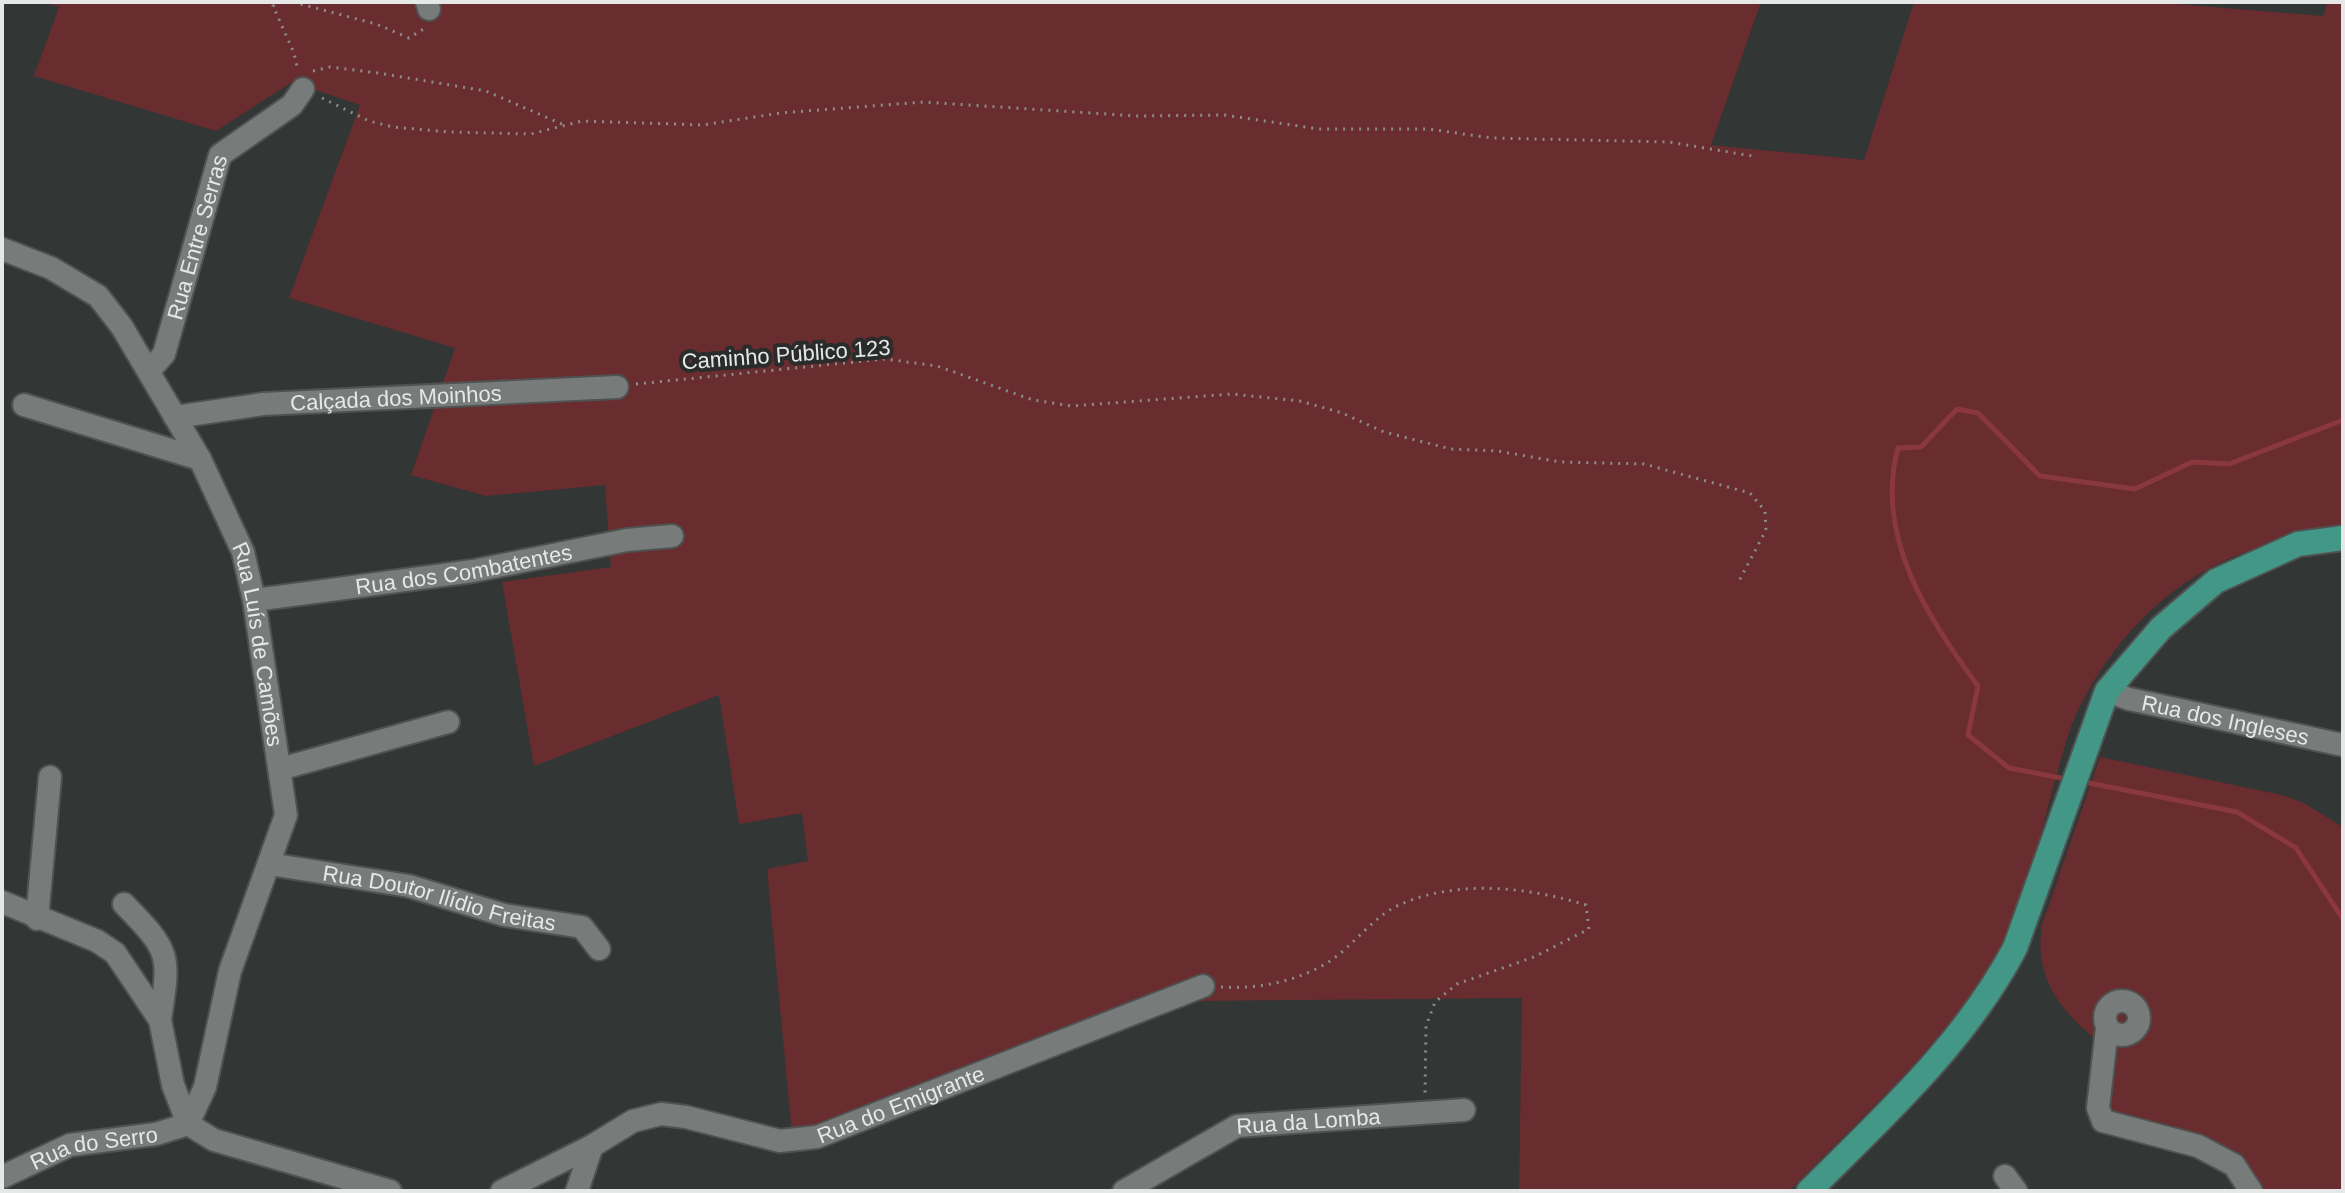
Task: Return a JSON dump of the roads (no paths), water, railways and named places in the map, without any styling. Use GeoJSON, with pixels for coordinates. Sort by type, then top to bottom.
{"type":"FeatureCollection","features":[{"type":"Feature","properties":{"kind":"main road"},"geometry":{"type":"LineString","coordinates":[[1809,1191],[1927,1072],[1976,1013],[2015,948],[2107,691],[2161,628],[2216,581],[2298,544],[2343,538]]}},
{"type":"Feature","properties":{"kind":"street","name":"Rua Entre Serras"},"geometry":{"type":"LineString","coordinates":[[149,371],[164,354],[220,155],[292,105],[303,89]]}},
{"type":"Feature","properties":{"kind":"street","name":"Rua Luís de Camões"},"geometry":{"type":"LineString","coordinates":[[2,249],[51,268],[98,296],[149,371],[200,459],[243,552],[254,600],[286,815],[230,971],[205,1087],[188,1124]]}},
{"type":"Feature","properties":{"kind":"street","name":"Calçada dos Moinhos"},"geometry":{"type":"LineString","coordinates":[[175,417],[263,404],[617,387]]}},
{"type":"Feature","properties":{"kind":"street"},"geometry":{"type":"LineString","coordinates":[[24,405],[200,459]]}},
{"type":"Feature","properties":{"kind":"street","name":"Rua dos Combatentes"},"geometry":{"type":"LineString","coordinates":[[254,600],[473,571],[627,540],[672,536]]}},
{"type":"Feature","properties":{"kind":"street","name":"Rua dos Ingleses"},"geometry":{"type":"LineString","coordinates":[[2107,691],[2129,699],[2343,745]]}},
{"type":"Feature","properties":{"kind":"street"},"geometry":{"type":"LineString","coordinates":[[280,769],[448,722]]}},
{"type":"Feature","properties":{"kind":"street"},"geometry":{"type":"LineString","coordinates":[[37,919],[50,777]]}},
{"type":"Feature","properties":{"kind":"street","name":"Rua Doutor Ilídio Freitas"},"geometry":{"type":"LineString","coordinates":[[269,864],[409,886],[504,915],[582,927],[599,949]]}},
{"type":"Feature","properties":{"kind":"street"},"geometry":{"type":"LineString","coordinates":[[2,902],[37,919],[97,941],[115,953],[160,1020]]}},
{"type":"Feature","properties":{"kind":"street"},"geometry":{"type":"LineString","coordinates":[[124,904],[160,941],[167,973],[160,1020],[173,1085],[188,1124],[214,1140],[390,1191]]}},
{"type":"Feature","properties":{"kind":"street","name":"Rua do Emigrante"},"geometry":{"type":"LineString","coordinates":[[502,1191],[592,1146],[633,1121],[661,1114],[686,1117],[780,1141],[817,1137],[1203,986]]}},
{"type":"Feature","properties":{"kind":"street"},"geometry":{"type":"LineString","coordinates":[[2107,1028],[2098,1108],[2103,1121],[2115,1127],[2165,1135],[2198,1146],[2234,1165],[2251,1191]]}},
{"type":"Feature","properties":{"kind":"street","name":"Rua da Lomba"},"geometry":{"type":"LineString","coordinates":[[1124,1191],[1237,1126],[1464,1110]]}},
{"type":"Feature","properties":{"kind":"street","name":"Rua do Serro"},"geometry":{"type":"LineString","coordinates":[[2,1177],[70,1145],[156,1134],[188,1124]]}},
{"type":"Feature","properties":{"kind":"street"},"geometry":{"type":"LineString","coordinates":[[577,1191],[592,1146]]}},
{"type":"Feature","properties":{"kind":"waterway"},"geometry":{"type":"LineString","coordinates":[[2066,779],[2009,768],[1968,735],[1978,686],[1941,632],[1910,574],[1893,513],[1892,481],[1898,448],[1921,447],[1957,409],[1978,413],[2040,476],[2135,489],[2192,462],[2229,464],[2343,420]]}},
{"type":"Feature","properties":{"kind":"waterway"},"geometry":{"type":"LineString","coordinates":[[2084,782],[2237,812],[2296,848],[2343,919]]}}]}
